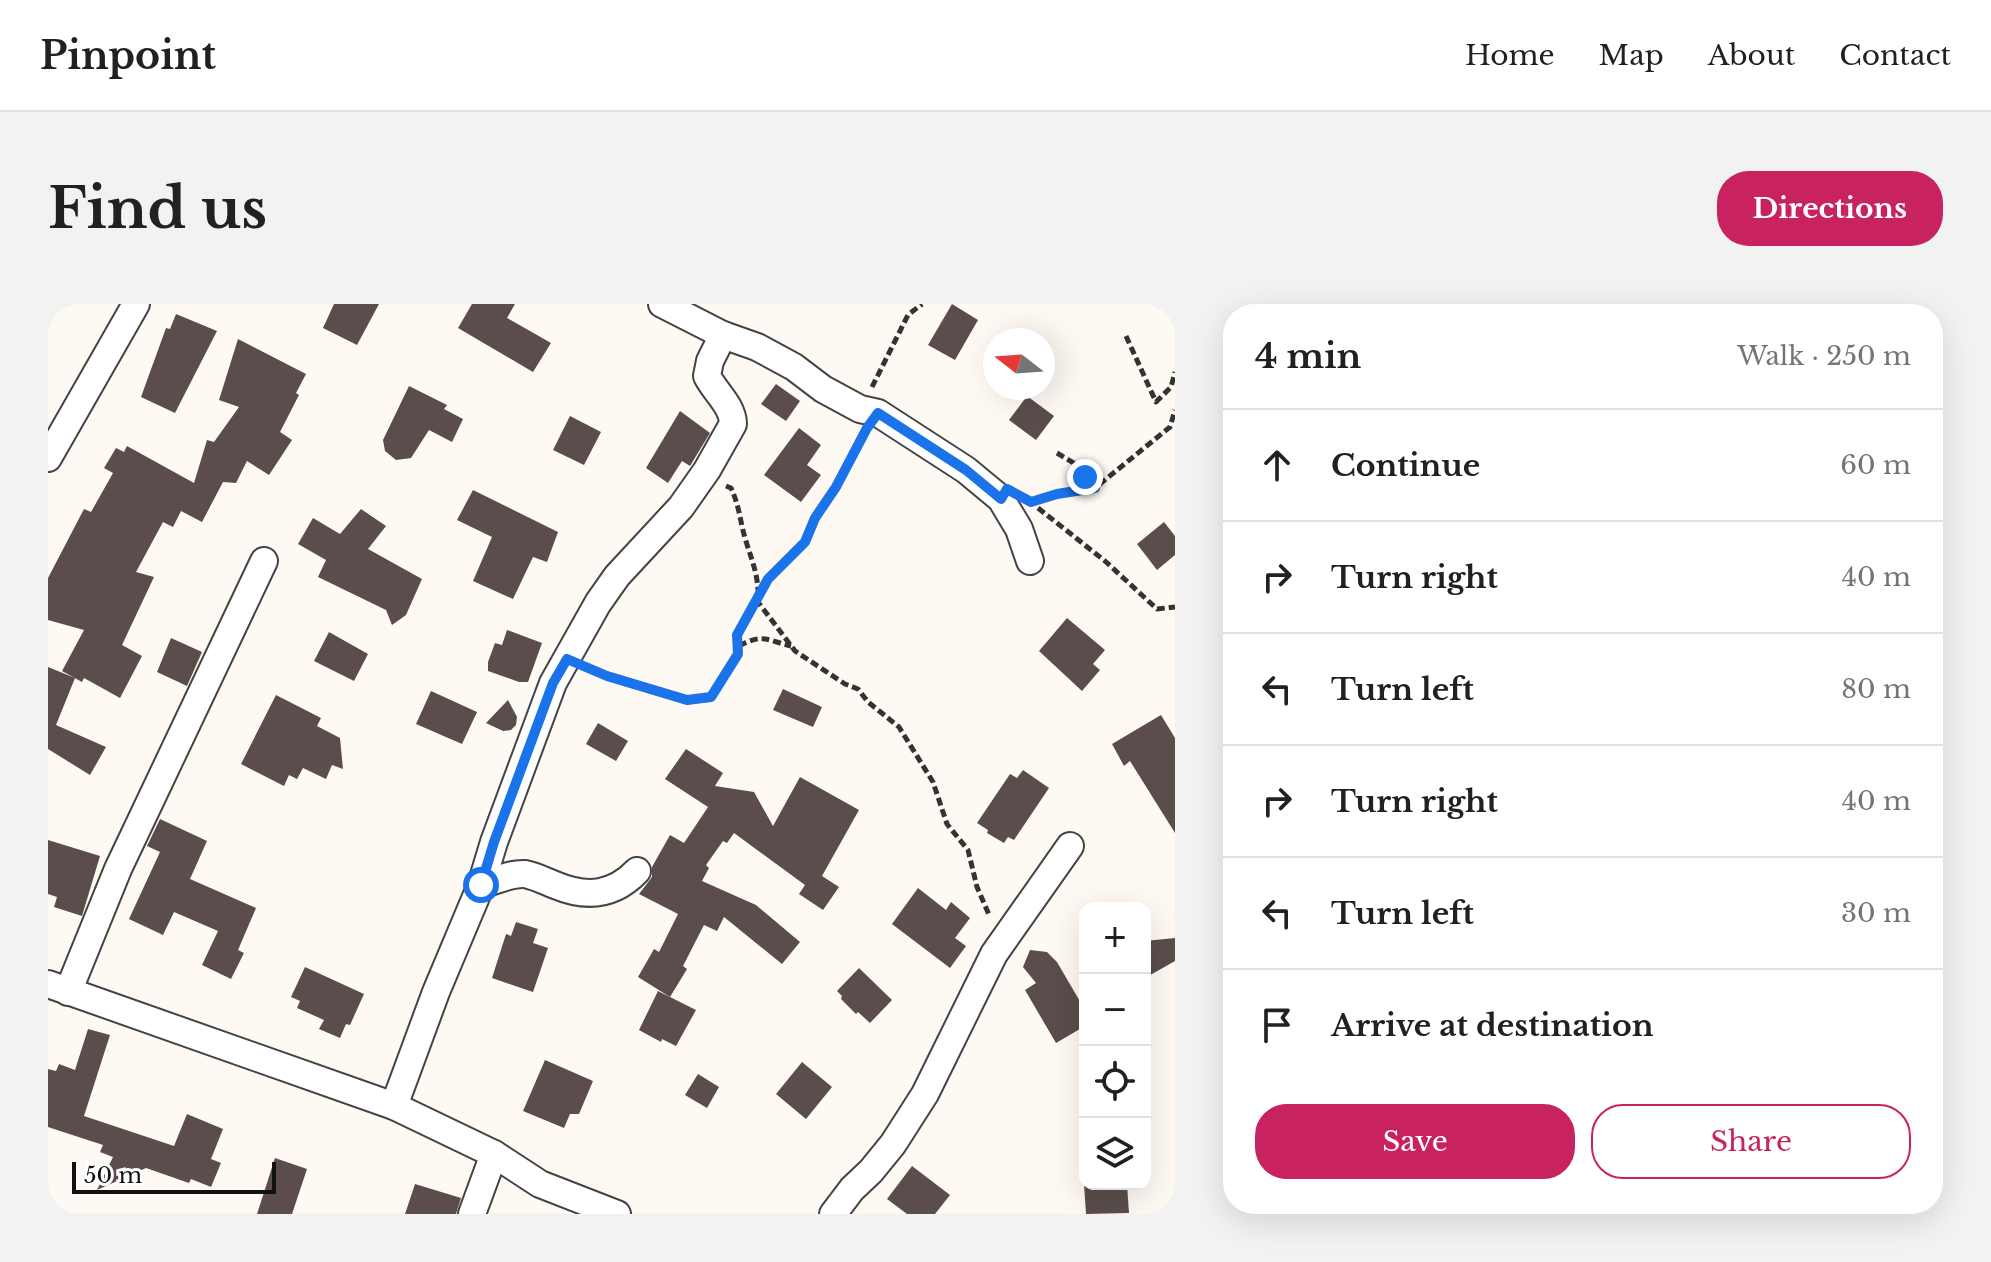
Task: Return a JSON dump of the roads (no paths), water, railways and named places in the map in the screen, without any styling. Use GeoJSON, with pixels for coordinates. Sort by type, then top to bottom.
{"type":"FeatureCollection","features":[{"type":"Feature","properties":{"kind":"street"},"geometry":{"type":"LineString","coordinates":[[48,458],[136,304]]}},
{"type":"Feature","properties":{"kind":"street"},"geometry":{"type":"LineString","coordinates":[[662,304],[794,367],[823,389],[869,411],[966,470],[1001,499],[1019,529],[1030,561]]}},
{"type":"Feature","properties":{"kind":"street"},"geometry":{"type":"LineString","coordinates":[[394,1106],[436,992],[481,885],[553,683],[598,603],[617,576],[681,507],[733,424],[725,402],[707,376],[710,361],[723,335]]}},
{"type":"Feature","properties":{"kind":"street"},"geometry":{"type":"LineString","coordinates":[[264,561],[58,988],[394,1106],[494,1154],[540,1184],[617,1214]]}},
{"type":"Feature","properties":{"kind":"street"},"geometry":{"type":"LineString","coordinates":[[833,1214],[893,1144],[925,1094],[994,954],[1070,846]]}},
{"type":"Feature","properties":{"kind":"street"},"geometry":{"type":"LineString","coordinates":[[481,885],[516,874],[529,875],[570,891],[599,894],[614,890],[637,871]]}},
{"type":"Feature","properties":{"kind":"street"},"geometry":{"type":"LineString","coordinates":[[472,1214],[494,1154]]}}]}
